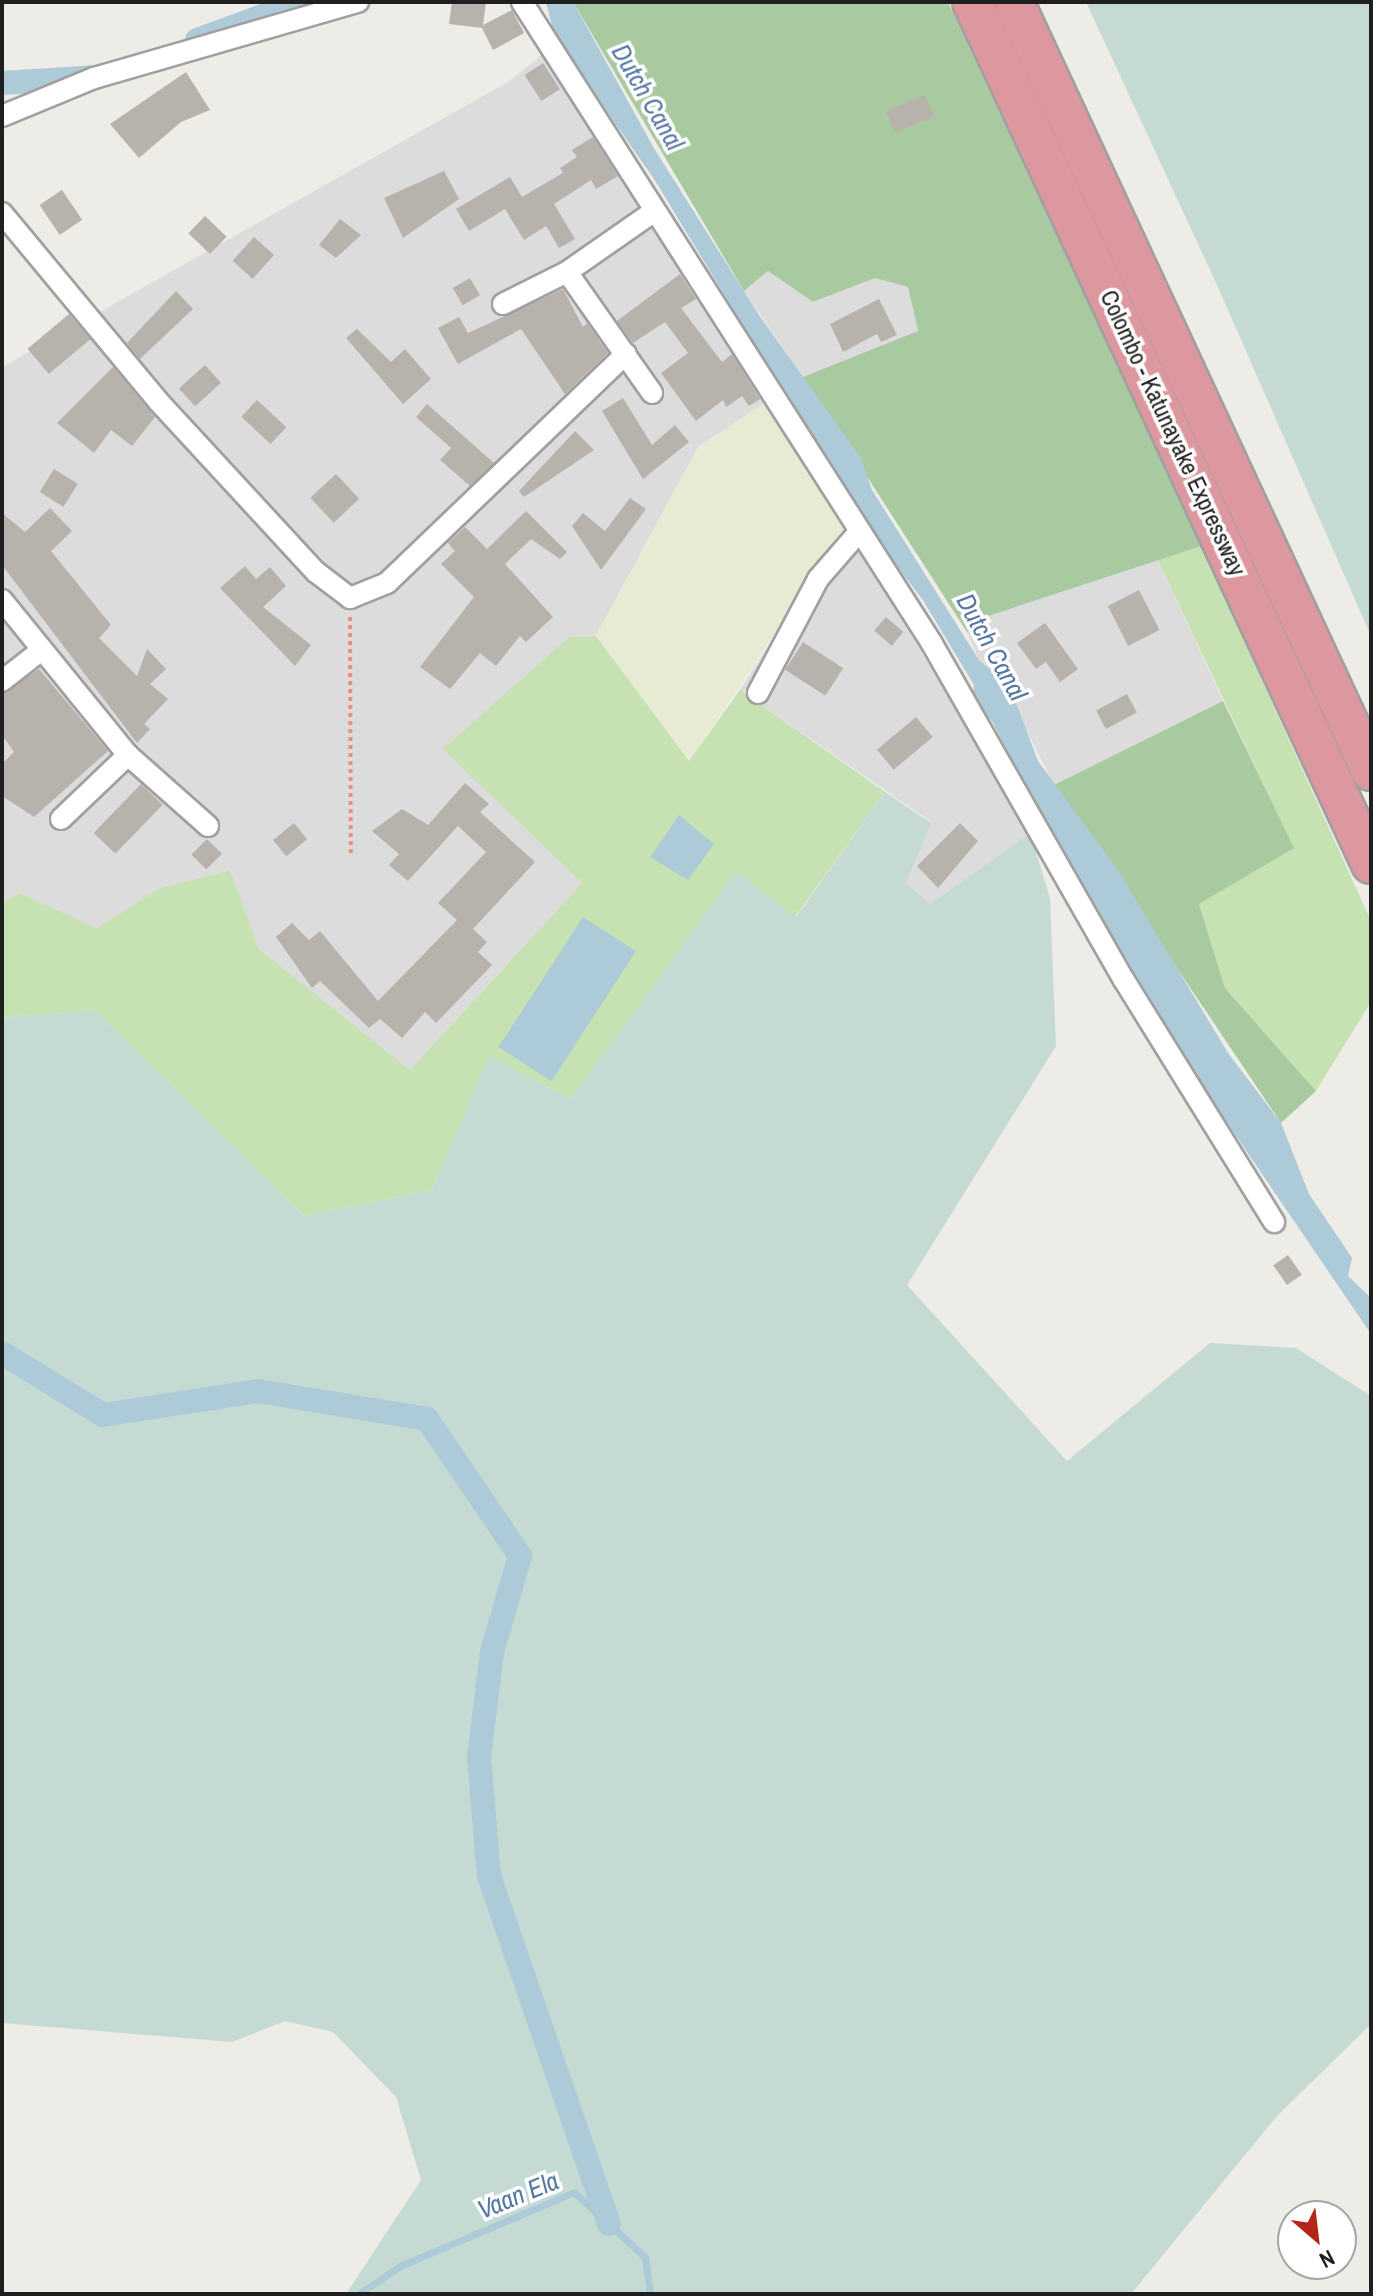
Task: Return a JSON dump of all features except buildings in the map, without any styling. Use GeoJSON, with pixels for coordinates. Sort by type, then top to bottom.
{"type":"FeatureCollection","features":[{"type":"Feature","properties":{"kind":"highway","name":"Colombo - Katunayake Expressway"},"geometry":{"type":"LineString","coordinates":[[972,2],[1371,864]]}},
{"type":"Feature","properties":{"kind":"highway","name":"Colombo - Katunayake Expressway"},"geometry":{"type":"LineString","coordinates":[[1014,2],[1371,771]]}},
{"type":"Feature","properties":{"kind":"street"},"geometry":{"type":"LineString","coordinates":[[2,116],[94,78],[358,2]]}},
{"type":"Feature","properties":{"kind":"street"},"geometry":{"type":"LineString","coordinates":[[522,2],[858,533],[931,642],[1124,980],[1274,1222]]}},
{"type":"Feature","properties":{"kind":"street"},"geometry":{"type":"LineString","coordinates":[[503,304],[567,272],[653,212]]}},
{"type":"Feature","properties":{"kind":"street"},"geometry":{"type":"LineString","coordinates":[[2,213],[158,401],[316,572],[350,598],[387,583],[423,552],[626,354]]}},
{"type":"Feature","properties":{"kind":"street"},"geometry":{"type":"LineString","coordinates":[[567,272],[652,393]]}},
{"type":"Feature","properties":{"kind":"street"},"geometry":{"type":"LineString","coordinates":[[758,693],[818,579],[858,533]]}},
{"type":"Feature","properties":{"kind":"street"},"geometry":{"type":"LineString","coordinates":[[2,600],[39,652],[128,755],[208,826]]}},
{"type":"Feature","properties":{"kind":"street"},"geometry":{"type":"LineString","coordinates":[[2,681],[39,652]]}},
{"type":"Feature","properties":{"kind":"street"},"geometry":{"type":"LineString","coordinates":[[61,819],[128,755]]}},
{"type":"Feature","properties":{"kind":"path"},"geometry":{"type":"LineString","coordinates":[[350,598],[351,856]]}},
{"type":"Feature","properties":{"kind":"shaded area"},"geometry":{"type":"Polygon","coordinates":[[[543,54],[771,399],[698,447],[596,636],[569,637],[475,723],[582,883],[410,1070],[259,949],[230,870],[158,889],[97,928],[19,893],[2,903],[2,367],[508,82],[543,54]]]}},
{"type":"Feature","properties":{"kind":"shaded area"},"geometry":{"type":"Polygon","coordinates":[[[768,271],[813,302],[875,278],[908,287],[918,331],[803,377],[744,291],[768,271]]]}},
{"type":"Feature","properties":{"kind":"shaded area"},"geometry":{"type":"Polygon","coordinates":[[[846,526],[1030,833],[930,904],[906,883],[931,822],[740,690],[846,526]]]}},
{"type":"Feature","properties":{"kind":"shaded area"},"geometry":{"type":"Polygon","coordinates":[[[1156,556],[1223,701],[1054,785],[997,671],[979,660],[967,632],[982,618],[1156,556]]]}},
{"type":"Feature","properties":{"kind":"green space"},"geometry":{"type":"Polygon","coordinates":[[[573,2],[948,2],[1201,546],[982,618],[967,632],[803,377],[918,331],[908,287],[875,278],[813,302],[768,271],[744,291],[573,2]]]}},
{"type":"Feature","properties":{"kind":"green space"},"geometry":{"type":"Polygon","coordinates":[[[1086,2],[1371,2],[1371,636],[1217,285],[1086,2]]]}},
{"type":"Feature","properties":{"kind":"green space"},"geometry":{"type":"Polygon","coordinates":[[[771,399],[846,526],[689,761],[596,636],[698,447],[771,399]]]}},
{"type":"Feature","properties":{"kind":"green space"},"geometry":{"type":"Polygon","coordinates":[[[1201,546],[1371,921],[1371,1002],[1316,1091],[1225,988],[1199,904],[1293,847],[1156,556],[1201,546]]]}},
{"type":"Feature","properties":{"kind":"green space"},"geometry":{"type":"Polygon","coordinates":[[[596,636],[689,761],[740,690],[885,792],[795,917],[736,873],[571,1099],[489,1057],[432,1190],[304,1216],[96,1011],[2,1017],[2,903],[19,893],[97,928],[158,889],[230,870],[259,949],[410,1070],[582,883],[443,749],[569,637],[596,636]]]}},
{"type":"Feature","properties":{"kind":"green space"},"geometry":{"type":"Polygon","coordinates":[[[1223,701],[1294,848],[1199,904],[1225,988],[1316,1091],[1281,1123],[1054,785],[1223,701]]]}},
{"type":"Feature","properties":{"kind":"green space"},"geometry":{"type":"Polygon","coordinates":[[[885,792],[931,823],[906,883],[930,904],[1030,833],[1050,898],[1056,1046],[907,1285],[1067,1461],[1210,1343],[1296,1348],[1371,1396],[1371,2024],[1277,2116],[1131,2294],[346,2294],[421,2180],[396,2097],[333,2032],[285,2021],[232,2042],[2,2023],[2,1017],[96,1011],[304,1216],[432,1190],[489,1056],[571,1099],[736,872],[796,917],[885,792]]]}},
{"type":"Feature","properties":{"kind":"water"},"geometry":{"type":"Polygon","coordinates":[[[546,2],[573,2],[655,150],[759,315],[861,458],[872,490],[979,660],[1009,684],[1038,761],[1118,870],[1228,1053],[1281,1123],[1309,1194],[1352,1258],[1348,1276],[1371,1298],[1371,1334],[1211,1099],[1047,829],[992,721],[972,704],[974,685],[923,600],[862,521],[654,179],[555,37],[546,2]]]}},
{"type":"Feature","properties":{"kind":"water"},"geometry":{"type":"Polygon","coordinates":[[[679,815],[714,844],[688,880],[650,857],[679,815]]]}},
{"type":"Feature","properties":{"kind":"water"},"geometry":{"type":"Polygon","coordinates":[[[583,917],[636,951],[551,1081],[499,1047],[583,917]]]}},
{"type":"Feature","properties":{"kind":"waterway"},"geometry":{"type":"LineString","coordinates":[[197,40],[301,2]]}},
{"type":"Feature","properties":{"kind":"waterway"},"geometry":{"type":"LineString","coordinates":[[2,83],[99,77]]}},
{"type":"Feature","properties":{"kind":"waterway"},"geometry":{"type":"LineString","coordinates":[[2,1353],[103,1415],[258,1391],[427,1419],[520,1556],[492,1652],[479,1757],[489,1876],[609,2224]]}},
{"type":"Feature","properties":{"kind":"waterway","name":"Vaan Ela"},"geometry":{"type":"LineString","coordinates":[[359,2294],[400,2266],[574,2192],[645,2257],[650,2294]]}},
{"type":"Feature","properties":{"kind":"water label","name":"Dutch Canal"},"geometry":{"type":"Point","coordinates":[648,97]}},
{"type":"Feature","properties":{"kind":"water label","name":"Dutch Canal"},"geometry":{"type":"Point","coordinates":[992,647]}}]}
